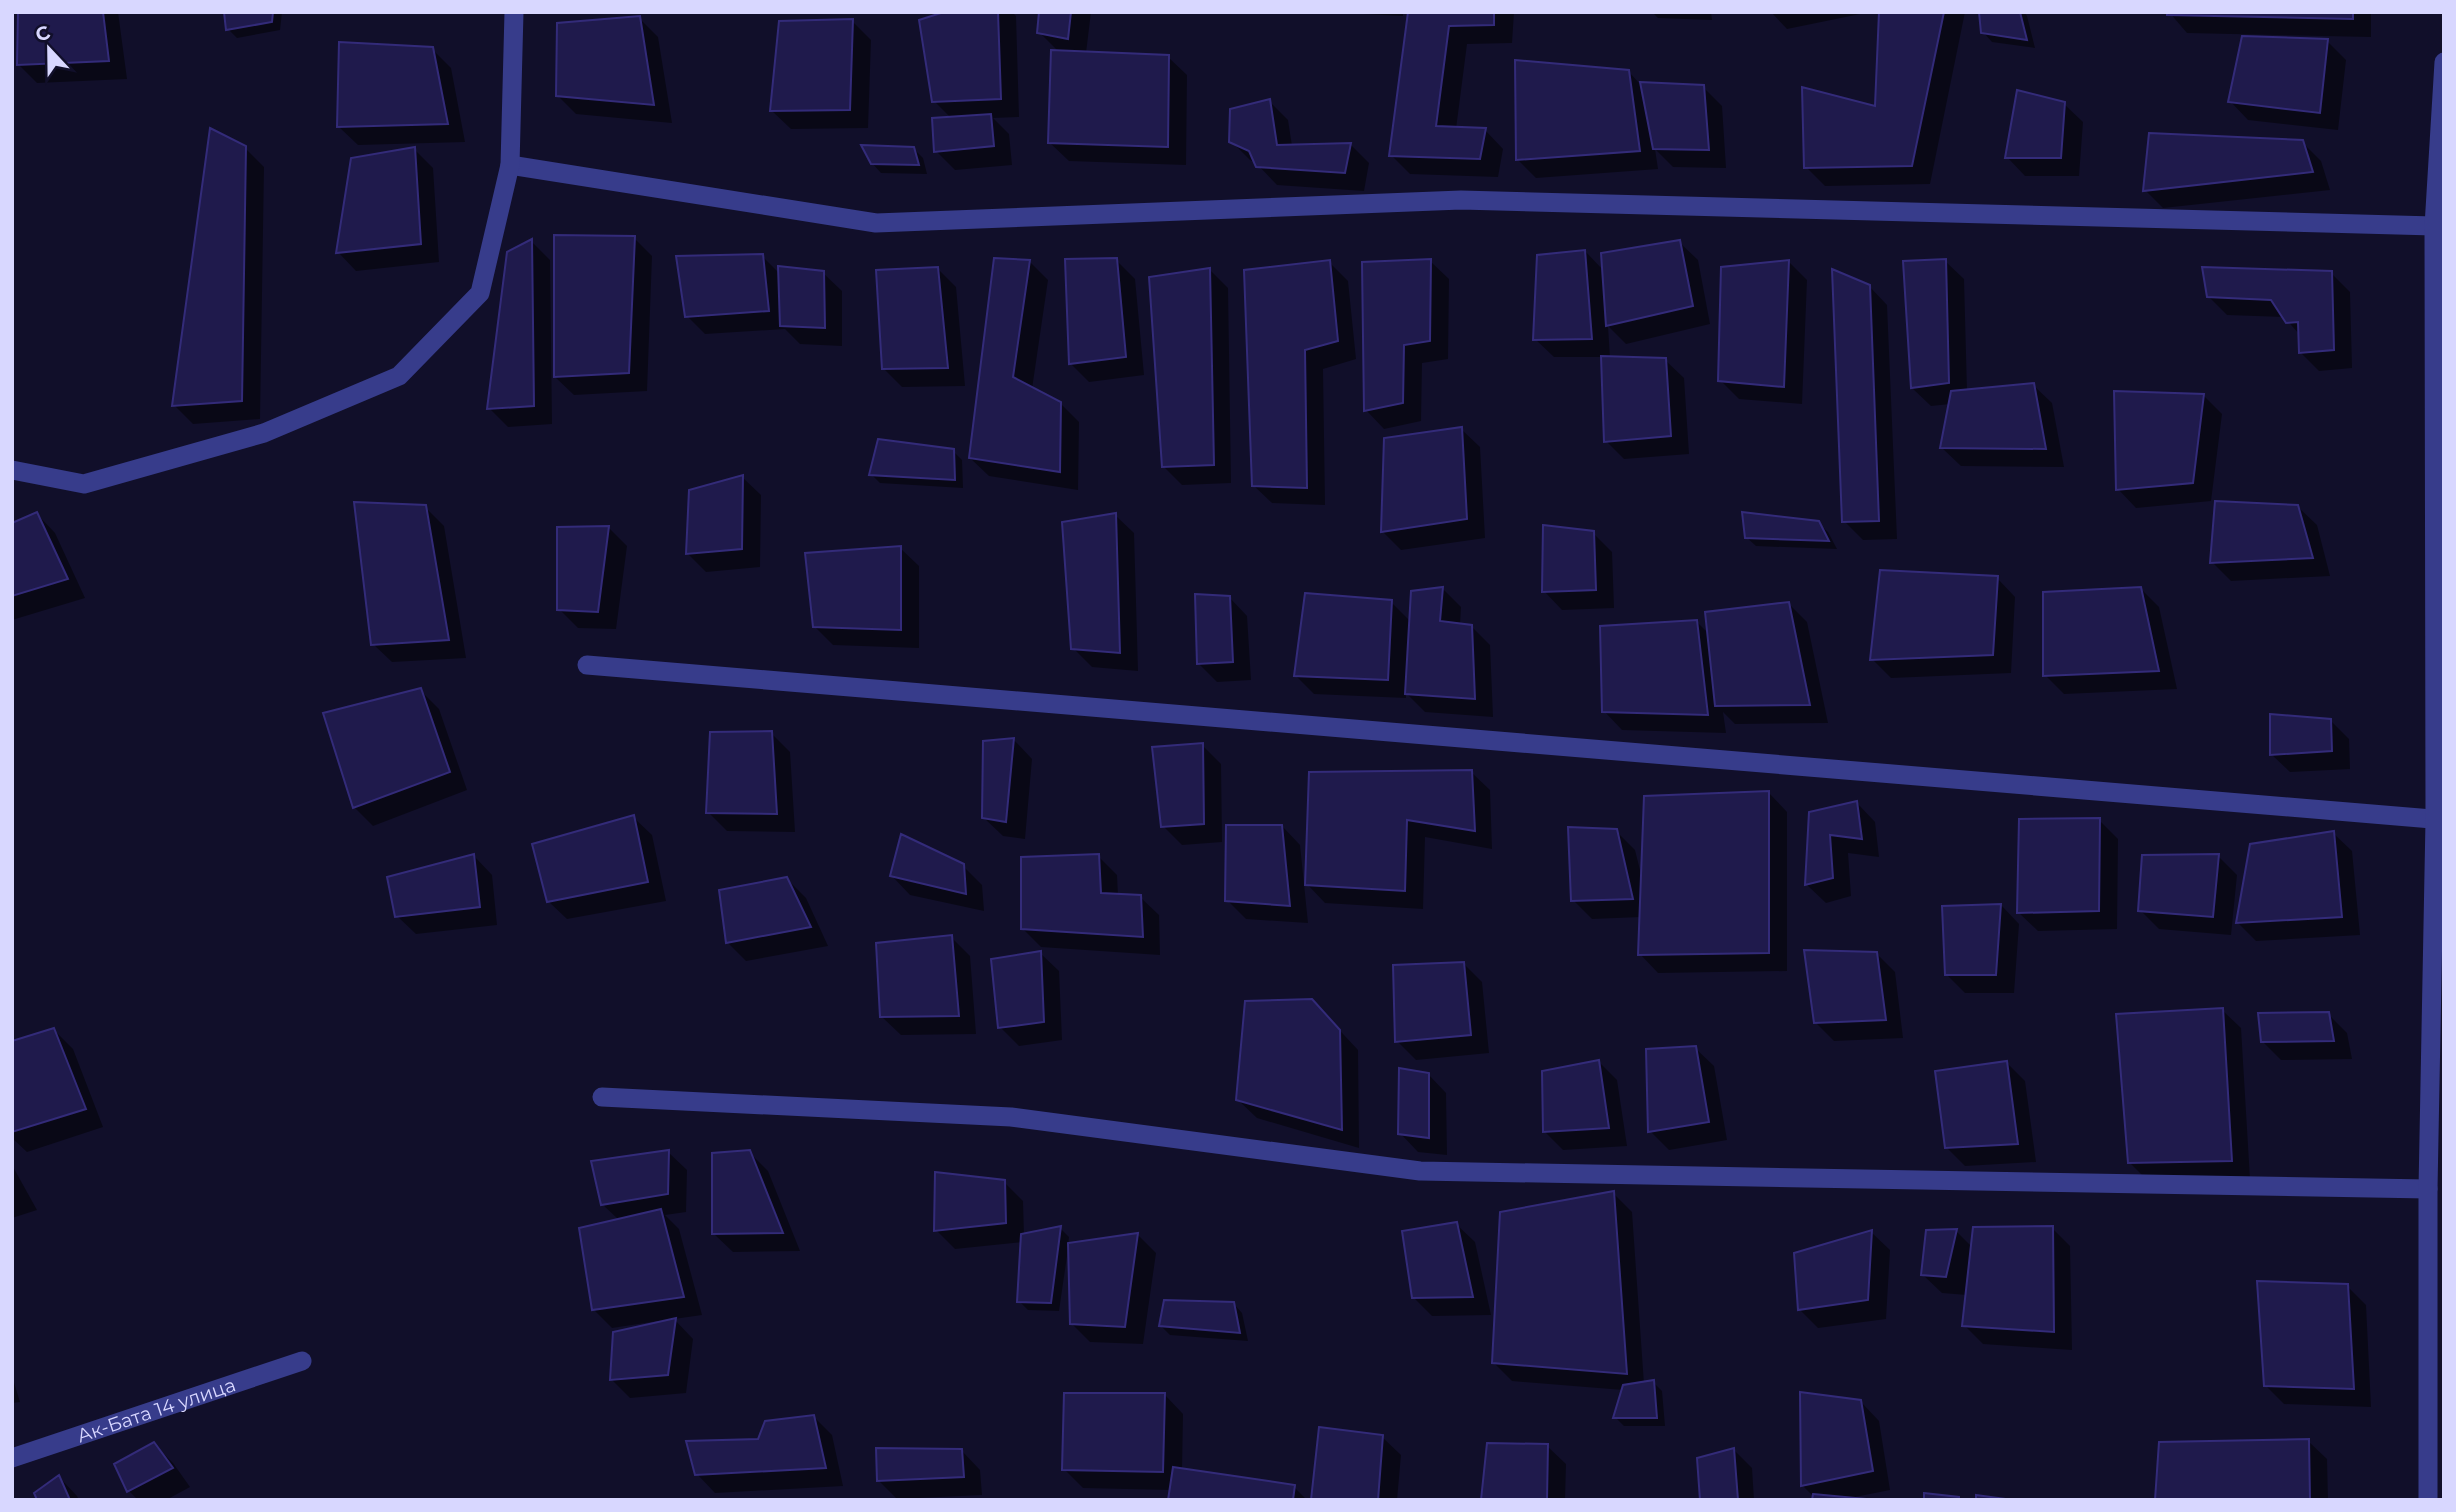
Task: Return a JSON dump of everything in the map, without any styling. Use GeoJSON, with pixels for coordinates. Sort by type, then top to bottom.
{"type":"FeatureCollection","features":[{"type":"Feature","properties":{"kind":"street"},"geometry":{"type":"LineString","coordinates":[[12,470],[84,484],[264,433],[399,376],[480,293],[510,165],[514,12]]}},
{"type":"Feature","properties":{"kind":"street"},"geometry":{"type":"LineString","coordinates":[[2428,1500],[2436,1403],[2428,1189],[2440,820],[2439,382],[2434,226],[2444,62]]}},
{"type":"Feature","properties":{"kind":"street"},"geometry":{"type":"LineString","coordinates":[[510,165],[876,223],[1461,200],[2434,226]]}},
{"type":"Feature","properties":{"kind":"street"},"geometry":{"type":"LineString","coordinates":[[587,665],[2440,820]]}},
{"type":"Feature","properties":{"kind":"street"},"geometry":{"type":"LineString","coordinates":[[602,1097],[1010,1117],[1420,1171],[2428,1189]]}},
{"type":"Feature","properties":{"kind":"street","name":"Ак-Бата 14 улица"},"geometry":{"type":"LineString","coordinates":[[12,1458],[302,1361]]}},
{"type":"Feature","properties":{"kind":"building"},"geometry":{"type":"Polygon","coordinates":[[[18,12],[103,12],[109,61],[17,65],[18,12]]]}},
{"type":"Feature","properties":{"kind":"building"},"geometry":{"type":"Polygon","coordinates":[[[224,12],[273,12],[272,22],[226,30],[224,12]]]}},
{"type":"Feature","properties":{"kind":"building"},"geometry":{"type":"Polygon","coordinates":[[[944,12],[998,12],[1001,99],[932,102],[919,20],[944,12]]]}},
{"type":"Feature","properties":{"kind":"building"},"geometry":{"type":"Polygon","coordinates":[[[1039,12],[1071,12],[1068,39],[1037,33],[1039,12]]]}},
{"type":"Feature","properties":{"kind":"building"},"geometry":{"type":"Polygon","coordinates":[[[1408,12],[1494,12],[1494,25],[1449,26],[1436,126],[1486,128],[1480,159],[1389,156],[1408,12]]]}},
{"type":"Feature","properties":{"kind":"building"},"geometry":{"type":"Polygon","coordinates":[[[1879,12],[1944,12],[1912,166],[1804,168],[1802,87],[1875,106],[1879,12]]]}},
{"type":"Feature","properties":{"kind":"building"},"geometry":{"type":"Polygon","coordinates":[[[1979,12],[2020,12],[2027,40],[1981,33],[1979,12]]]}},
{"type":"Feature","properties":{"kind":"building"},"geometry":{"type":"Polygon","coordinates":[[[2167,12],[2353,12],[2353,19],[2167,15],[2167,12]]]}},
{"type":"Feature","properties":{"kind":"building"},"geometry":{"type":"Polygon","coordinates":[[[640,16],[654,105],[556,96],[557,23],[640,16]]]}},
{"type":"Feature","properties":{"kind":"building"},"geometry":{"type":"Polygon","coordinates":[[[853,19],[850,110],[770,111],[779,21],[853,19]]]}},
{"type":"Feature","properties":{"kind":"building"},"geometry":{"type":"Polygon","coordinates":[[[2242,36],[2328,39],[2320,113],[2228,102],[2242,36]]]}},
{"type":"Feature","properties":{"kind":"building"},"geometry":{"type":"Polygon","coordinates":[[[339,42],[433,47],[448,124],[337,127],[339,42]]]}},
{"type":"Feature","properties":{"kind":"building"},"geometry":{"type":"Polygon","coordinates":[[[1051,50],[1169,55],[1168,147],[1048,143],[1051,50]]]}},
{"type":"Feature","properties":{"kind":"building"},"geometry":{"type":"Polygon","coordinates":[[[1515,60],[1629,70],[1640,151],[1516,160],[1515,60]]]}},
{"type":"Feature","properties":{"kind":"building"},"geometry":{"type":"Polygon","coordinates":[[[1640,82],[1704,85],[1709,150],[1653,149],[1640,82]]]}},
{"type":"Feature","properties":{"kind":"building"},"geometry":{"type":"Polygon","coordinates":[[[2017,90],[2065,102],[2061,158],[2005,158],[2017,90]]]}},
{"type":"Feature","properties":{"kind":"building"},"geometry":{"type":"Polygon","coordinates":[[[1270,99],[1277,145],[1351,143],[1345,173],[1256,167],[1249,151],[1229,142],[1230,109],[1270,99]]]}},
{"type":"Feature","properties":{"kind":"building"},"geometry":{"type":"Polygon","coordinates":[[[991,114],[994,146],[934,152],[932,118],[991,114]]]}},
{"type":"Feature","properties":{"kind":"building"},"geometry":{"type":"Polygon","coordinates":[[[210,128],[246,146],[242,401],[172,406],[210,128]]]}},
{"type":"Feature","properties":{"kind":"building"},"geometry":{"type":"Polygon","coordinates":[[[2149,133],[2303,140],[2313,172],[2143,191],[2149,133]]]}},
{"type":"Feature","properties":{"kind":"building"},"geometry":{"type":"Polygon","coordinates":[[[861,145],[914,147],[919,165],[871,164],[861,145]]]}},
{"type":"Feature","properties":{"kind":"building"},"geometry":{"type":"Polygon","coordinates":[[[415,147],[421,244],[336,253],[351,158],[415,147]]]}},
{"type":"Feature","properties":{"kind":"building"},"geometry":{"type":"Polygon","coordinates":[[[554,235],[635,236],[629,373],[554,377],[554,235]]]}},
{"type":"Feature","properties":{"kind":"building"},"geometry":{"type":"Polygon","coordinates":[[[532,239],[534,406],[487,409],[507,252],[532,239]]]}},
{"type":"Feature","properties":{"kind":"building"},"geometry":{"type":"Polygon","coordinates":[[[1680,240],[1693,306],[1606,326],[1601,253],[1680,240]]]}},
{"type":"Feature","properties":{"kind":"building"},"geometry":{"type":"Polygon","coordinates":[[[1585,250],[1592,339],[1533,340],[1537,255],[1585,250]]]}},
{"type":"Feature","properties":{"kind":"building"},"geometry":{"type":"Polygon","coordinates":[[[763,254],[769,311],[685,317],[676,256],[763,254]]]}},
{"type":"Feature","properties":{"kind":"building"},"geometry":{"type":"Polygon","coordinates":[[[994,258],[1030,260],[1013,377],[1061,402],[1060,472],[969,458],[994,258]]]}},
{"type":"Feature","properties":{"kind":"building"},"geometry":{"type":"Polygon","coordinates":[[[1117,258],[1126,357],[1069,364],[1065,259],[1117,258]]]}},
{"type":"Feature","properties":{"kind":"building"},"geometry":{"type":"Polygon","coordinates":[[[1431,259],[1430,341],[1404,345],[1403,403],[1364,411],[1362,262],[1431,259]]]}},
{"type":"Feature","properties":{"kind":"building"},"geometry":{"type":"Polygon","coordinates":[[[1946,259],[1949,383],[1911,388],[1903,261],[1946,259]]]}},
{"type":"Feature","properties":{"kind":"building"},"geometry":{"type":"Polygon","coordinates":[[[1330,260],[1338,341],[1305,350],[1307,488],[1252,486],[1244,270],[1330,260]]]}},
{"type":"Feature","properties":{"kind":"building"},"geometry":{"type":"Polygon","coordinates":[[[1789,260],[1784,387],[1718,381],[1721,267],[1789,260]]]}},
{"type":"Feature","properties":{"kind":"building"},"geometry":{"type":"Polygon","coordinates":[[[778,266],[824,271],[825,328],[780,326],[778,266]]]}},
{"type":"Feature","properties":{"kind":"building"},"geometry":{"type":"Polygon","coordinates":[[[938,267],[948,368],[882,369],[876,270],[938,267]]]}},
{"type":"Feature","properties":{"kind":"building"},"geometry":{"type":"Polygon","coordinates":[[[2202,267],[2332,271],[2334,350],[2299,353],[2298,322],[2286,323],[2271,300],[2207,297],[2202,267]]]}},
{"type":"Feature","properties":{"kind":"building"},"geometry":{"type":"Polygon","coordinates":[[[1210,268],[1214,465],[1162,467],[1149,277],[1210,268]]]}},
{"type":"Feature","properties":{"kind":"building"},"geometry":{"type":"Polygon","coordinates":[[[1832,269],[1870,285],[1879,521],[1842,522],[1832,269]]]}},
{"type":"Feature","properties":{"kind":"building"},"geometry":{"type":"Polygon","coordinates":[[[1601,356],[1666,358],[1671,436],[1604,442],[1601,356]]]}},
{"type":"Feature","properties":{"kind":"building"},"geometry":{"type":"Polygon","coordinates":[[[2034,383],[2046,449],[1940,448],[1951,391],[2034,383]]]}},
{"type":"Feature","properties":{"kind":"building"},"geometry":{"type":"Polygon","coordinates":[[[2114,391],[2204,394],[2193,483],[2116,490],[2114,391]]]}},
{"type":"Feature","properties":{"kind":"building"},"geometry":{"type":"Polygon","coordinates":[[[1462,427],[1467,519],[1381,532],[1384,438],[1462,427]]]}},
{"type":"Feature","properties":{"kind":"building"},"geometry":{"type":"Polygon","coordinates":[[[878,439],[954,449],[955,480],[869,475],[878,439]]]}},
{"type":"Feature","properties":{"kind":"building"},"geometry":{"type":"Polygon","coordinates":[[[743,475],[742,549],[686,554],[689,490],[743,475]]]}},
{"type":"Feature","properties":{"kind":"building"},"geometry":{"type":"Polygon","coordinates":[[[2215,501],[2298,505],[2313,558],[2210,563],[2215,501]]]}},
{"type":"Feature","properties":{"kind":"building"},"geometry":{"type":"Polygon","coordinates":[[[354,502],[426,505],[449,640],[371,645],[354,502]]]}},
{"type":"Feature","properties":{"kind":"building"},"geometry":{"type":"Polygon","coordinates":[[[37,512],[68,579],[12,596],[12,523],[37,512]]]}},
{"type":"Feature","properties":{"kind":"building"},"geometry":{"type":"Polygon","coordinates":[[[1742,512],[1819,521],[1829,541],[1745,538],[1742,512]]]}},
{"type":"Feature","properties":{"kind":"building"},"geometry":{"type":"Polygon","coordinates":[[[1116,513],[1120,653],[1071,649],[1062,522],[1116,513]]]}},
{"type":"Feature","properties":{"kind":"building"},"geometry":{"type":"Polygon","coordinates":[[[1543,525],[1594,531],[1596,590],[1542,592],[1543,525]]]}},
{"type":"Feature","properties":{"kind":"building"},"geometry":{"type":"Polygon","coordinates":[[[609,526],[598,612],[557,610],[557,527],[609,526]]]}},
{"type":"Feature","properties":{"kind":"building"},"geometry":{"type":"Polygon","coordinates":[[[901,546],[901,630],[813,627],[805,553],[901,546]]]}},
{"type":"Feature","properties":{"kind":"building"},"geometry":{"type":"Polygon","coordinates":[[[1880,570],[1998,576],[1993,655],[1870,660],[1880,570]]]}},
{"type":"Feature","properties":{"kind":"building"},"geometry":{"type":"Polygon","coordinates":[[[1443,587],[1440,621],[1472,625],[1475,699],[1405,694],[1411,591],[1443,587]]]}},
{"type":"Feature","properties":{"kind":"building"},"geometry":{"type":"Polygon","coordinates":[[[2141,587],[2159,671],[2043,676],[2043,592],[2141,587]]]}},
{"type":"Feature","properties":{"kind":"building"},"geometry":{"type":"Polygon","coordinates":[[[1305,593],[1392,600],[1388,680],[1294,676],[1305,593]]]}},
{"type":"Feature","properties":{"kind":"building"},"geometry":{"type":"Polygon","coordinates":[[[1195,594],[1230,596],[1233,662],[1197,664],[1195,594]]]}},
{"type":"Feature","properties":{"kind":"building"},"geometry":{"type":"Polygon","coordinates":[[[1789,602],[1810,705],[1715,706],[1705,612],[1789,602]]]}},
{"type":"Feature","properties":{"kind":"building"},"geometry":{"type":"Polygon","coordinates":[[[1697,620],[1708,715],[1602,712],[1600,626],[1697,620]]]}},
{"type":"Feature","properties":{"kind":"building"},"geometry":{"type":"Polygon","coordinates":[[[421,688],[450,772],[353,808],[323,713],[421,688]]]}},
{"type":"Feature","properties":{"kind":"building"},"geometry":{"type":"Polygon","coordinates":[[[2270,714],[2331,719],[2332,751],[2270,755],[2270,714]]]}},
{"type":"Feature","properties":{"kind":"building"},"geometry":{"type":"Polygon","coordinates":[[[772,731],[777,814],[706,813],[710,732],[772,731]]]}},
{"type":"Feature","properties":{"kind":"building"},"geometry":{"type":"Polygon","coordinates":[[[1014,738],[1006,822],[982,818],[983,741],[1014,738]]]}},
{"type":"Feature","properties":{"kind":"building"},"geometry":{"type":"Polygon","coordinates":[[[1203,743],[1204,824],[1161,827],[1152,747],[1203,743]]]}},
{"type":"Feature","properties":{"kind":"building"},"geometry":{"type":"Polygon","coordinates":[[[1472,770],[1475,831],[1407,820],[1405,891],[1305,885],[1309,772],[1472,770]]]}},
{"type":"Feature","properties":{"kind":"building"},"geometry":{"type":"Polygon","coordinates":[[[1769,791],[1769,953],[1638,955],[1644,796],[1769,791]]]}},
{"type":"Feature","properties":{"kind":"building"},"geometry":{"type":"Polygon","coordinates":[[[1857,801],[1862,839],[1830,835],[1833,878],[1805,885],[1809,812],[1857,801]]]}},
{"type":"Feature","properties":{"kind":"building"},"geometry":{"type":"Polygon","coordinates":[[[634,815],[648,882],[547,902],[532,844],[634,815]]]}},
{"type":"Feature","properties":{"kind":"building"},"geometry":{"type":"Polygon","coordinates":[[[2100,818],[2099,911],[2017,913],[2019,819],[2100,818]]]}},
{"type":"Feature","properties":{"kind":"building"},"geometry":{"type":"Polygon","coordinates":[[[1226,825],[1282,825],[1290,906],[1225,901],[1226,825]]]}},
{"type":"Feature","properties":{"kind":"building"},"geometry":{"type":"Polygon","coordinates":[[[1568,827],[1617,829],[1633,899],[1571,901],[1568,827]]]}},
{"type":"Feature","properties":{"kind":"building"},"geometry":{"type":"Polygon","coordinates":[[[2334,831],[2342,917],[2236,923],[2250,844],[2334,831]]]}},
{"type":"Feature","properties":{"kind":"building"},"geometry":{"type":"Polygon","coordinates":[[[901,834],[964,864],[966,894],[890,876],[901,834]]]}},
{"type":"Feature","properties":{"kind":"building"},"geometry":{"type":"Polygon","coordinates":[[[474,854],[480,907],[395,917],[387,877],[474,854]]]}},
{"type":"Feature","properties":{"kind":"building"},"geometry":{"type":"Polygon","coordinates":[[[1099,854],[1101,893],[1141,895],[1143,937],[1021,929],[1021,857],[1099,854]]]}},
{"type":"Feature","properties":{"kind":"building"},"geometry":{"type":"Polygon","coordinates":[[[2219,854],[2213,917],[2138,911],[2142,855],[2219,854]]]}},
{"type":"Feature","properties":{"kind":"building"},"geometry":{"type":"Polygon","coordinates":[[[787,877],[811,927],[726,943],[719,890],[787,877]]]}},
{"type":"Feature","properties":{"kind":"building"},"geometry":{"type":"Polygon","coordinates":[[[2001,904],[1996,975],[1945,975],[1942,906],[2001,904]]]}},
{"type":"Feature","properties":{"kind":"building"},"geometry":{"type":"Polygon","coordinates":[[[952,935],[959,1016],[880,1017],[876,943],[952,935]]]}},
{"type":"Feature","properties":{"kind":"building"},"geometry":{"type":"Polygon","coordinates":[[[1804,950],[1877,952],[1886,1020],[1814,1023],[1804,950]]]}},
{"type":"Feature","properties":{"kind":"building"},"geometry":{"type":"Polygon","coordinates":[[[1041,951],[1044,1022],[998,1028],[991,959],[1041,951]]]}},
{"type":"Feature","properties":{"kind":"building"},"geometry":{"type":"Polygon","coordinates":[[[1464,962],[1471,1035],[1395,1042],[1393,965],[1464,962]]]}},
{"type":"Feature","properties":{"kind":"building"},"geometry":{"type":"Polygon","coordinates":[[[1312,999],[1340,1030],[1342,1130],[1236,1100],[1245,1001],[1312,999]]]}},
{"type":"Feature","properties":{"kind":"building"},"geometry":{"type":"Polygon","coordinates":[[[2223,1008],[2232,1161],[2128,1163],[2116,1014],[2223,1008]]]}},
{"type":"Feature","properties":{"kind":"building"},"geometry":{"type":"Polygon","coordinates":[[[2329,1012],[2334,1041],[2261,1042],[2258,1013],[2329,1012]]]}},
{"type":"Feature","properties":{"kind":"building"},"geometry":{"type":"Polygon","coordinates":[[[54,1028],[86,1109],[12,1132],[12,1041],[54,1028]]]}},
{"type":"Feature","properties":{"kind":"building"},"geometry":{"type":"Polygon","coordinates":[[[1696,1046],[1709,1122],[1648,1132],[1646,1049],[1696,1046]]]}},
{"type":"Feature","properties":{"kind":"building"},"geometry":{"type":"Polygon","coordinates":[[[1599,1060],[1609,1128],[1543,1132],[1542,1071],[1599,1060]]]}},
{"type":"Feature","properties":{"kind":"building"},"geometry":{"type":"Polygon","coordinates":[[[2007,1061],[2018,1144],[1945,1148],[1935,1071],[2007,1061]]]}},
{"type":"Feature","properties":{"kind":"building"},"geometry":{"type":"Polygon","coordinates":[[[1399,1068],[1429,1073],[1429,1138],[1398,1134],[1399,1068]]]}},
{"type":"Feature","properties":{"kind":"building"},"geometry":{"type":"Polygon","coordinates":[[[669,1150],[668,1194],[601,1205],[591,1161],[669,1150]]]}},
{"type":"Feature","properties":{"kind":"building"},"geometry":{"type":"Polygon","coordinates":[[[750,1150],[783,1233],[712,1234],[712,1153],[750,1150]]]}},
{"type":"Feature","properties":{"kind":"building"},"geometry":{"type":"Polygon","coordinates":[[[935,1172],[1005,1180],[1006,1223],[934,1231],[935,1172]]]}},
{"type":"Feature","properties":{"kind":"building"},"geometry":{"type":"Polygon","coordinates":[[[1614,1191],[1627,1374],[1492,1363],[1500,1212],[1614,1191]]]}},
{"type":"Feature","properties":{"kind":"building"},"geometry":{"type":"Polygon","coordinates":[[[661,1209],[684,1297],[592,1310],[579,1228],[661,1209]]]}},
{"type":"Feature","properties":{"kind":"building"},"geometry":{"type":"Polygon","coordinates":[[[1457,1222],[1473,1297],[1412,1298],[1402,1231],[1457,1222]]]}},
{"type":"Feature","properties":{"kind":"building"},"geometry":{"type":"Polygon","coordinates":[[[1061,1226],[1051,1303],[1017,1302],[1021,1234],[1061,1226]]]}},
{"type":"Feature","properties":{"kind":"building"},"geometry":{"type":"Polygon","coordinates":[[[2053,1226],[2054,1332],[1962,1326],[1973,1227],[2053,1226]]]}},
{"type":"Feature","properties":{"kind":"building"},"geometry":{"type":"Polygon","coordinates":[[[1957,1229],[1946,1277],[1921,1275],[1926,1230],[1957,1229]]]}},
{"type":"Feature","properties":{"kind":"building"},"geometry":{"type":"Polygon","coordinates":[[[1872,1230],[1868,1300],[1798,1310],[1794,1253],[1872,1230]]]}},
{"type":"Feature","properties":{"kind":"building"},"geometry":{"type":"Polygon","coordinates":[[[1138,1233],[1125,1327],[1070,1324],[1068,1243],[1138,1233]]]}},
{"type":"Feature","properties":{"kind":"building"},"geometry":{"type":"Polygon","coordinates":[[[2257,1281],[2348,1284],[2354,1389],[2264,1386],[2257,1281]]]}},
{"type":"Feature","properties":{"kind":"building"},"geometry":{"type":"Polygon","coordinates":[[[1164,1300],[1234,1302],[1240,1333],[1159,1326],[1164,1300]]]}},
{"type":"Feature","properties":{"kind":"building"},"geometry":{"type":"Polygon","coordinates":[[[676,1318],[668,1375],[610,1380],[613,1332],[676,1318]]]}},
{"type":"Feature","properties":{"kind":"building"},"geometry":{"type":"Polygon","coordinates":[[[1654,1380],[1657,1418],[1613,1418],[1623,1385],[1654,1380]]]}},
{"type":"Feature","properties":{"kind":"building"},"geometry":{"type":"Polygon","coordinates":[[[1800,1392],[1861,1400],[1873,1471],[1801,1486],[1800,1392]]]}},
{"type":"Feature","properties":{"kind":"building"},"geometry":{"type":"Polygon","coordinates":[[[1064,1393],[1165,1393],[1163,1472],[1062,1470],[1064,1393]]]}},
{"type":"Feature","properties":{"kind":"building"},"geometry":{"type":"Polygon","coordinates":[[[814,1415],[826,1468],[695,1475],[686,1441],[758,1439],[765,1421],[814,1415]]]}},
{"type":"Feature","properties":{"kind":"building"},"geometry":{"type":"Polygon","coordinates":[[[1319,1427],[1383,1435],[1378,1500],[1311,1500],[1319,1427]]]}},
{"type":"Feature","properties":{"kind":"building"},"geometry":{"type":"Polygon","coordinates":[[[2309,1439],[2310,1500],[2155,1500],[2159,1442],[2309,1439]]]}},
{"type":"Feature","properties":{"kind":"building"},"geometry":{"type":"Polygon","coordinates":[[[154,1442],[173,1468],[127,1492],[114,1464],[154,1442]]]}},
{"type":"Feature","properties":{"kind":"building"},"geometry":{"type":"Polygon","coordinates":[[[1487,1443],[1548,1444],[1547,1500],[1481,1500],[1487,1443]]]}},
{"type":"Feature","properties":{"kind":"building"},"geometry":{"type":"Polygon","coordinates":[[[876,1448],[962,1449],[964,1477],[877,1481],[876,1448]]]}},
{"type":"Feature","properties":{"kind":"building"},"geometry":{"type":"Polygon","coordinates":[[[1734,1448],[1738,1500],[1700,1500],[1697,1458],[1734,1448]]]}},
{"type":"Feature","properties":{"kind":"building"},"geometry":{"type":"Polygon","coordinates":[[[1173,1467],[1295,1485],[1293,1500],[1168,1500],[1173,1467]]]}},
{"type":"Feature","properties":{"kind":"building"},"geometry":{"type":"Polygon","coordinates":[[[59,1475],[70,1500],[37,1500],[34,1493],[59,1475]]]}},
{"type":"Feature","properties":{"kind":"building"},"geometry":{"type":"Polygon","coordinates":[[[1924,1493],[1959,1497],[1959,1500],[1924,1500],[1924,1493]]]}},
{"type":"Feature","properties":{"kind":"building"},"geometry":{"type":"Polygon","coordinates":[[[1813,1494],[1877,1500],[1812,1500],[1813,1494]]]}},
{"type":"Feature","properties":{"kind":"building"},"geometry":{"type":"Polygon","coordinates":[[[1976,1495],[2013,1500],[1976,1500],[1976,1495]]]}}]}
